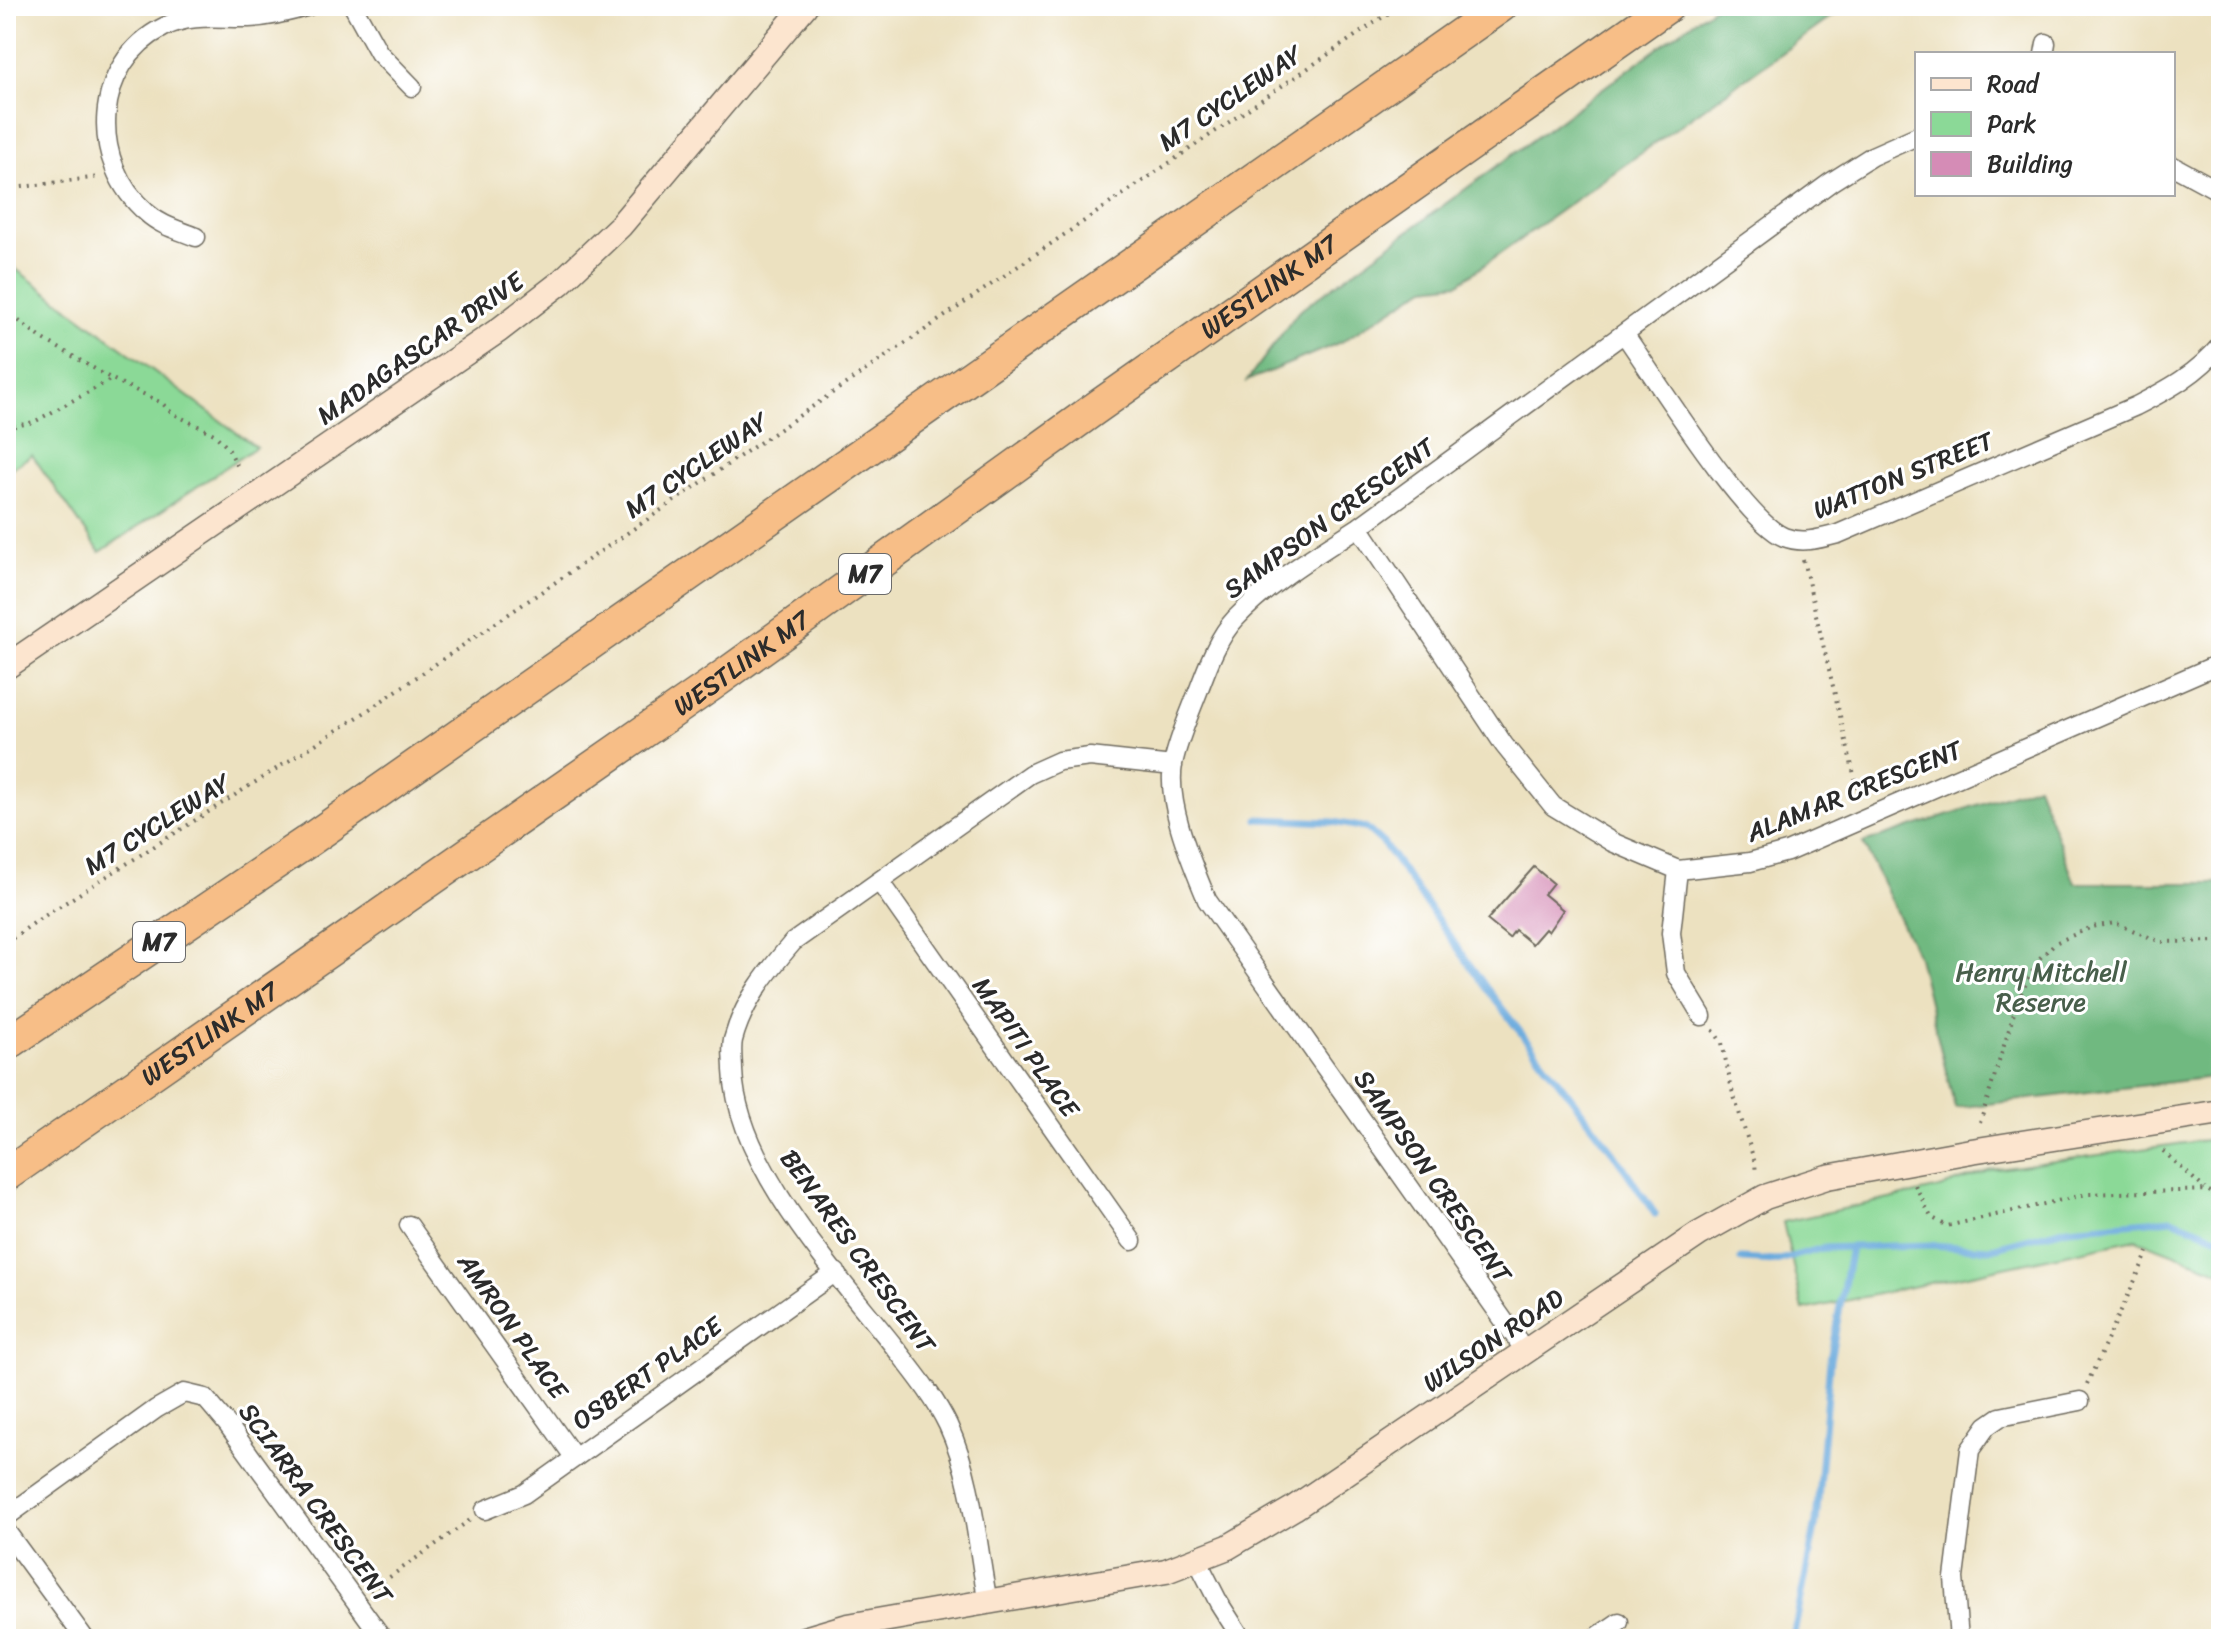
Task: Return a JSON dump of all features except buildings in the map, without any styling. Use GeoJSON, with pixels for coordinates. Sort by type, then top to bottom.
{"type":"FeatureCollection","features":[{"type":"Feature","properties":{"kind":"highway","name":"M7"},"geometry":{"type":"LineString","coordinates":[[6,1045],[337,821],[1501,6]]}},
{"type":"Feature","properties":{"kind":"highway","name":"WESTLINK M7"},"geometry":{"type":"LineString","coordinates":[[6,1177],[711,685],[1106,401],[1668,6]]}},
{"type":"Feature","properties":{"kind":"street"},"geometry":{"type":"LineString","coordinates":[[196,237],[165,226],[147,214],[130,196],[117,174],[108,152],[105,111],[120,66],[146,38],[165,26],[187,19],[273,16],[309,6]]}},
{"type":"Feature","properties":{"kind":"street"},"geometry":{"type":"LineString","coordinates":[[353,6],[379,53],[412,87]]}},
{"type":"Feature","properties":{"kind":"street","name":"MADAGASCAR DRIVE"},"geometry":{"type":"LineString","coordinates":[[6,667],[499,330],[560,283],[594,253],[644,200],[805,6]]}},
{"type":"Feature","properties":{"kind":"street","name":"SAMPSON CRESCENT"},"geometry":{"type":"LineString","coordinates":[[1526,1352],[1207,900],[1180,825],[1174,795],[1173,766],[1211,657],[1233,621],[1289,572],[1359,527],[1831,182],[1872,156],[1915,137]]}},
{"type":"Feature","properties":{"kind":"street"},"geometry":{"type":"LineString","coordinates":[[2175,167],[2221,192]]}},
{"type":"Feature","properties":{"kind":"street","name":"WATTON STREET"},"geometry":{"type":"LineString","coordinates":[[1625,335],[1737,494],[1762,521],[1783,537],[1809,542],[1838,534],[2136,406],[2178,385],[2208,362],[2221,345]]}},
{"type":"Feature","properties":{"kind":"street","name":"ALAMAR CRESCENT"},"geometry":{"type":"LineString","coordinates":[[1359,527],[1504,745],[1553,806],[1612,842],[1678,870],[1750,862],[1787,852],[2221,663]]}},
{"type":"Feature","properties":{"kind":"street","name":"BENARES CRESCENT"},"geometry":{"type":"LineString","coordinates":[[988,1603],[969,1494],[948,1425],[928,1391],[784,1202],[760,1162],[744,1126],[734,1086],[732,1043],[744,1010],[766,974],[793,942],[1030,774],[1059,761],[1090,757],[1173,766]]}},
{"type":"Feature","properties":{"kind":"street"},"geometry":{"type":"LineString","coordinates":[[1678,870],[1671,933],[1676,973],[1702,1016]]}},
{"type":"Feature","properties":{"kind":"street","name":"MAPITI PLACE"},"geometry":{"type":"LineString","coordinates":[[879,881],[1132,1241]]}},
{"type":"Feature","properties":{"kind":"street","name":"WILSON ROAD"},"geometry":{"type":"LineString","coordinates":[[804,1639],[848,1626],[1166,1571],[1228,1547],[1294,1508],[1699,1234],[1765,1197],[1793,1186],[1871,1168],[2221,1112]]}},
{"type":"Feature","properties":{"kind":"street","name":"AMRON PLACE"},"geometry":{"type":"LineString","coordinates":[[409,1225],[574,1457]]}},
{"type":"Feature","properties":{"kind":"street","name":"OSBERT PLACE"},"geometry":{"type":"LineString","coordinates":[[485,1510],[524,1494],[836,1272]]}},
{"type":"Feature","properties":{"kind":"street","name":"SCIARRA CRESCENT"},"geometry":{"type":"LineString","coordinates":[[6,1517],[156,1409],[184,1393],[205,1398],[228,1425],[383,1639]]}},
{"type":"Feature","properties":{"kind":"street"},"geometry":{"type":"LineString","coordinates":[[1959,1639],[1954,1578],[1970,1450],[1987,1426],[2000,1417],[2080,1401]]}},
{"type":"Feature","properties":{"kind":"street"},"geometry":{"type":"LineString","coordinates":[[6,1531],[85,1639]]}},
{"type":"Feature","properties":{"kind":"street"},"geometry":{"type":"LineString","coordinates":[[1197,1560],[1242,1639]]}},
{"type":"Feature","properties":{"kind":"street"},"geometry":{"type":"LineString","coordinates":[[1594,1639],[1619,1622]]}},
{"type":"Feature","properties":{"kind":"path","name":"M7 CYCLEWAY"},"geometry":{"type":"LineString","coordinates":[[6,943],[358,717],[1399,6]]}},
{"type":"Feature","properties":{"kind":"path"},"geometry":{"type":"LineString","coordinates":[[6,189],[117,174]]}},
{"type":"Feature","properties":{"kind":"path"},"geometry":{"type":"LineString","coordinates":[[6,311],[40,337],[214,434],[228,448],[239,469]]}},
{"type":"Feature","properties":{"kind":"path"},"geometry":{"type":"LineString","coordinates":[[6,428],[34,422],[112,379]]}},
{"type":"Feature","properties":{"kind":"path"},"geometry":{"type":"LineString","coordinates":[[1799,540],[1865,818]]}},
{"type":"Feature","properties":{"kind":"path"},"geometry":{"type":"LineString","coordinates":[[1980,1123],[2019,997],[2039,959],[2055,943],[2092,927],[2115,923],[2161,942],[2221,941]]}},
{"type":"Feature","properties":{"kind":"path"},"geometry":{"type":"LineString","coordinates":[[1702,1016],[1722,1043],[1756,1174]]}},
{"type":"Feature","properties":{"kind":"path"},"geometry":{"type":"LineString","coordinates":[[2163,1151],[2207,1190],[2221,1198]]}},
{"type":"Feature","properties":{"kind":"path"},"geometry":{"type":"LineString","coordinates":[[1915,1185],[1931,1217],[1947,1226],[2088,1194],[2207,1190]]}},
{"type":"Feature","properties":{"kind":"path"},"geometry":{"type":"LineString","coordinates":[[2080,1401],[2148,1252]]}},
{"type":"Feature","properties":{"kind":"path"},"geometry":{"type":"LineString","coordinates":[[356,1601],[485,1510]]}},
{"type":"Feature","properties":{"kind":"green space"},"geometry":{"type":"Polygon","coordinates":[[[1715,6],[1847,6],[1459,283],[1426,287],[1343,341],[1247,381],[1298,312],[1715,6]]]}},
{"type":"Feature","properties":{"kind":"green space"},"geometry":{"type":"Polygon","coordinates":[[[6,259],[256,447],[100,552],[32,455],[6,472],[6,259]]]}},
{"type":"Feature","properties":{"kind":"green space","name":"Henry Mitchell Reserve"},"geometry":{"type":"Polygon","coordinates":[[[2037,785],[2075,883],[2221,883],[2221,1076],[1955,1108],[1918,957],[1863,843],[2037,785]]]}},
{"type":"Feature","properties":{"kind":"green space"},"geometry":{"type":"Polygon","coordinates":[[[2221,1138],[2221,1272],[2136,1239],[1803,1310],[1783,1222],[1940,1188],[1991,1170],[2221,1138]]]}},
{"type":"Feature","properties":{"kind":"waterway"},"geometry":{"type":"LineString","coordinates":[[1258,819],[1333,822],[1366,828],[1383,843],[1487,989],[1614,1153],[1655,1214]]}},
{"type":"Feature","properties":{"kind":"waterway"},"geometry":{"type":"LineString","coordinates":[[1741,1259],[1776,1261],[1823,1248],[1932,1245],[1988,1249],[2068,1228],[2172,1219],[2221,1238]]}},
{"type":"Feature","properties":{"kind":"waterway"},"geometry":{"type":"LineString","coordinates":[[1793,1639],[1816,1522],[1830,1360],[1851,1247]]}}]}
